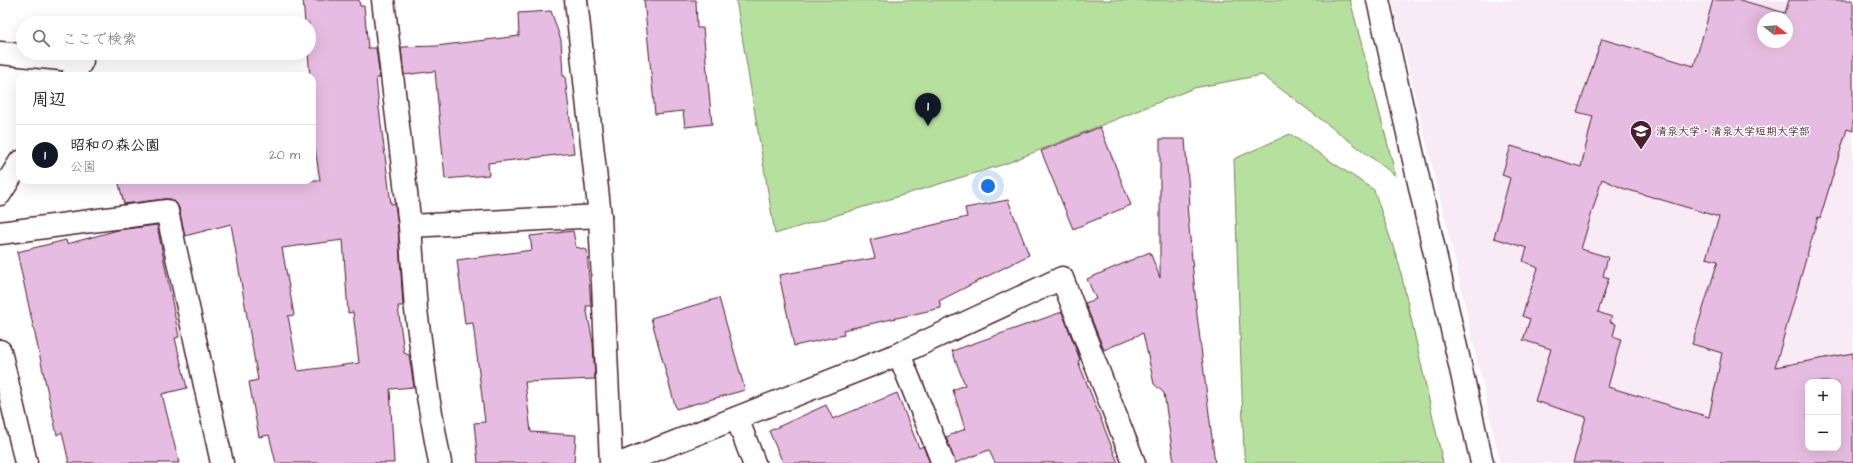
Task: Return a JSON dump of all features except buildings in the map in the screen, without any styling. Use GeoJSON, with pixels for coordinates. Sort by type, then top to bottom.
{"type":"FeatureCollection","features":[{"type":"Feature","properties":{"kind":"street"},"geometry":{"type":"LineString","coordinates":[[383,0],[410,226],[416,310],[427,391],[440,463]]}},
{"type":"Feature","properties":{"kind":"street"},"geometry":{"type":"LineString","coordinates":[[576,0],[600,216],[612,463]]}},
{"type":"Feature","properties":{"kind":"street"},"geometry":{"type":"LineString","coordinates":[[1378,0],[1482,463]]}},
{"type":"Feature","properties":{"kind":"street"},"geometry":{"type":"LineString","coordinates":[[0,53],[16,55]]}},
{"type":"Feature","properties":{"kind":"street"},"geometry":{"type":"LineString","coordinates":[[72,60],[82,61],[75,72]]}},
{"type":"Feature","properties":{"kind":"street"},"geometry":{"type":"LineString","coordinates":[[0,194],[16,168]]}},
{"type":"Feature","properties":{"kind":"street"},"geometry":{"type":"LineString","coordinates":[[0,233],[167,211],[222,463]]}},
{"type":"Feature","properties":{"kind":"street"},"geometry":{"type":"LineString","coordinates":[[410,226],[600,216]]}},
{"type":"Feature","properties":{"kind":"street"},"geometry":{"type":"LineString","coordinates":[[622,463],[898,354],[1062,278],[1134,463]]}},
{"type":"Feature","properties":{"kind":"street"},"geometry":{"type":"LineString","coordinates":[[0,351],[26,463]]}},
{"type":"Feature","properties":{"kind":"street"},"geometry":{"type":"LineString","coordinates":[[898,354],[943,463]]}},
{"type":"Feature","properties":{"kind":"street"},"geometry":{"type":"LineString","coordinates":[[737,418],[754,463]]}},
{"type":"Feature","properties":{"kind":"shaded area","name":"清泉大学・清泉大学短期大学部"},"geometry":{"type":"Polygon","coordinates":[[[1392,0],[1853,0],[1853,463],[1500,463],[1455,261],[1392,0]]]}},
{"type":"Feature","properties":{"kind":"green space"},"geometry":{"type":"Polygon","coordinates":[[[736,0],[1350,0],[1396,176],[1262,75],[1194,88],[1005,164],[775,234],[736,0]]]}},
{"type":"Feature","properties":{"kind":"green space"},"geometry":{"type":"Polygon","coordinates":[[[1290,134],[1374,190],[1399,264],[1443,463],[1246,463],[1244,454],[1234,159],[1290,134]]]}},
{"type":"Feature","properties":{"kind":"place","name":"昭和の森公園"},"geometry":{"type":"Point","coordinates":[928,126]}},
{"type":"Feature","properties":{"kind":"place","name":"清泉大学・清泉大学短期大学部"},"geometry":{"type":"Point","coordinates":[1641,150]}}]}
